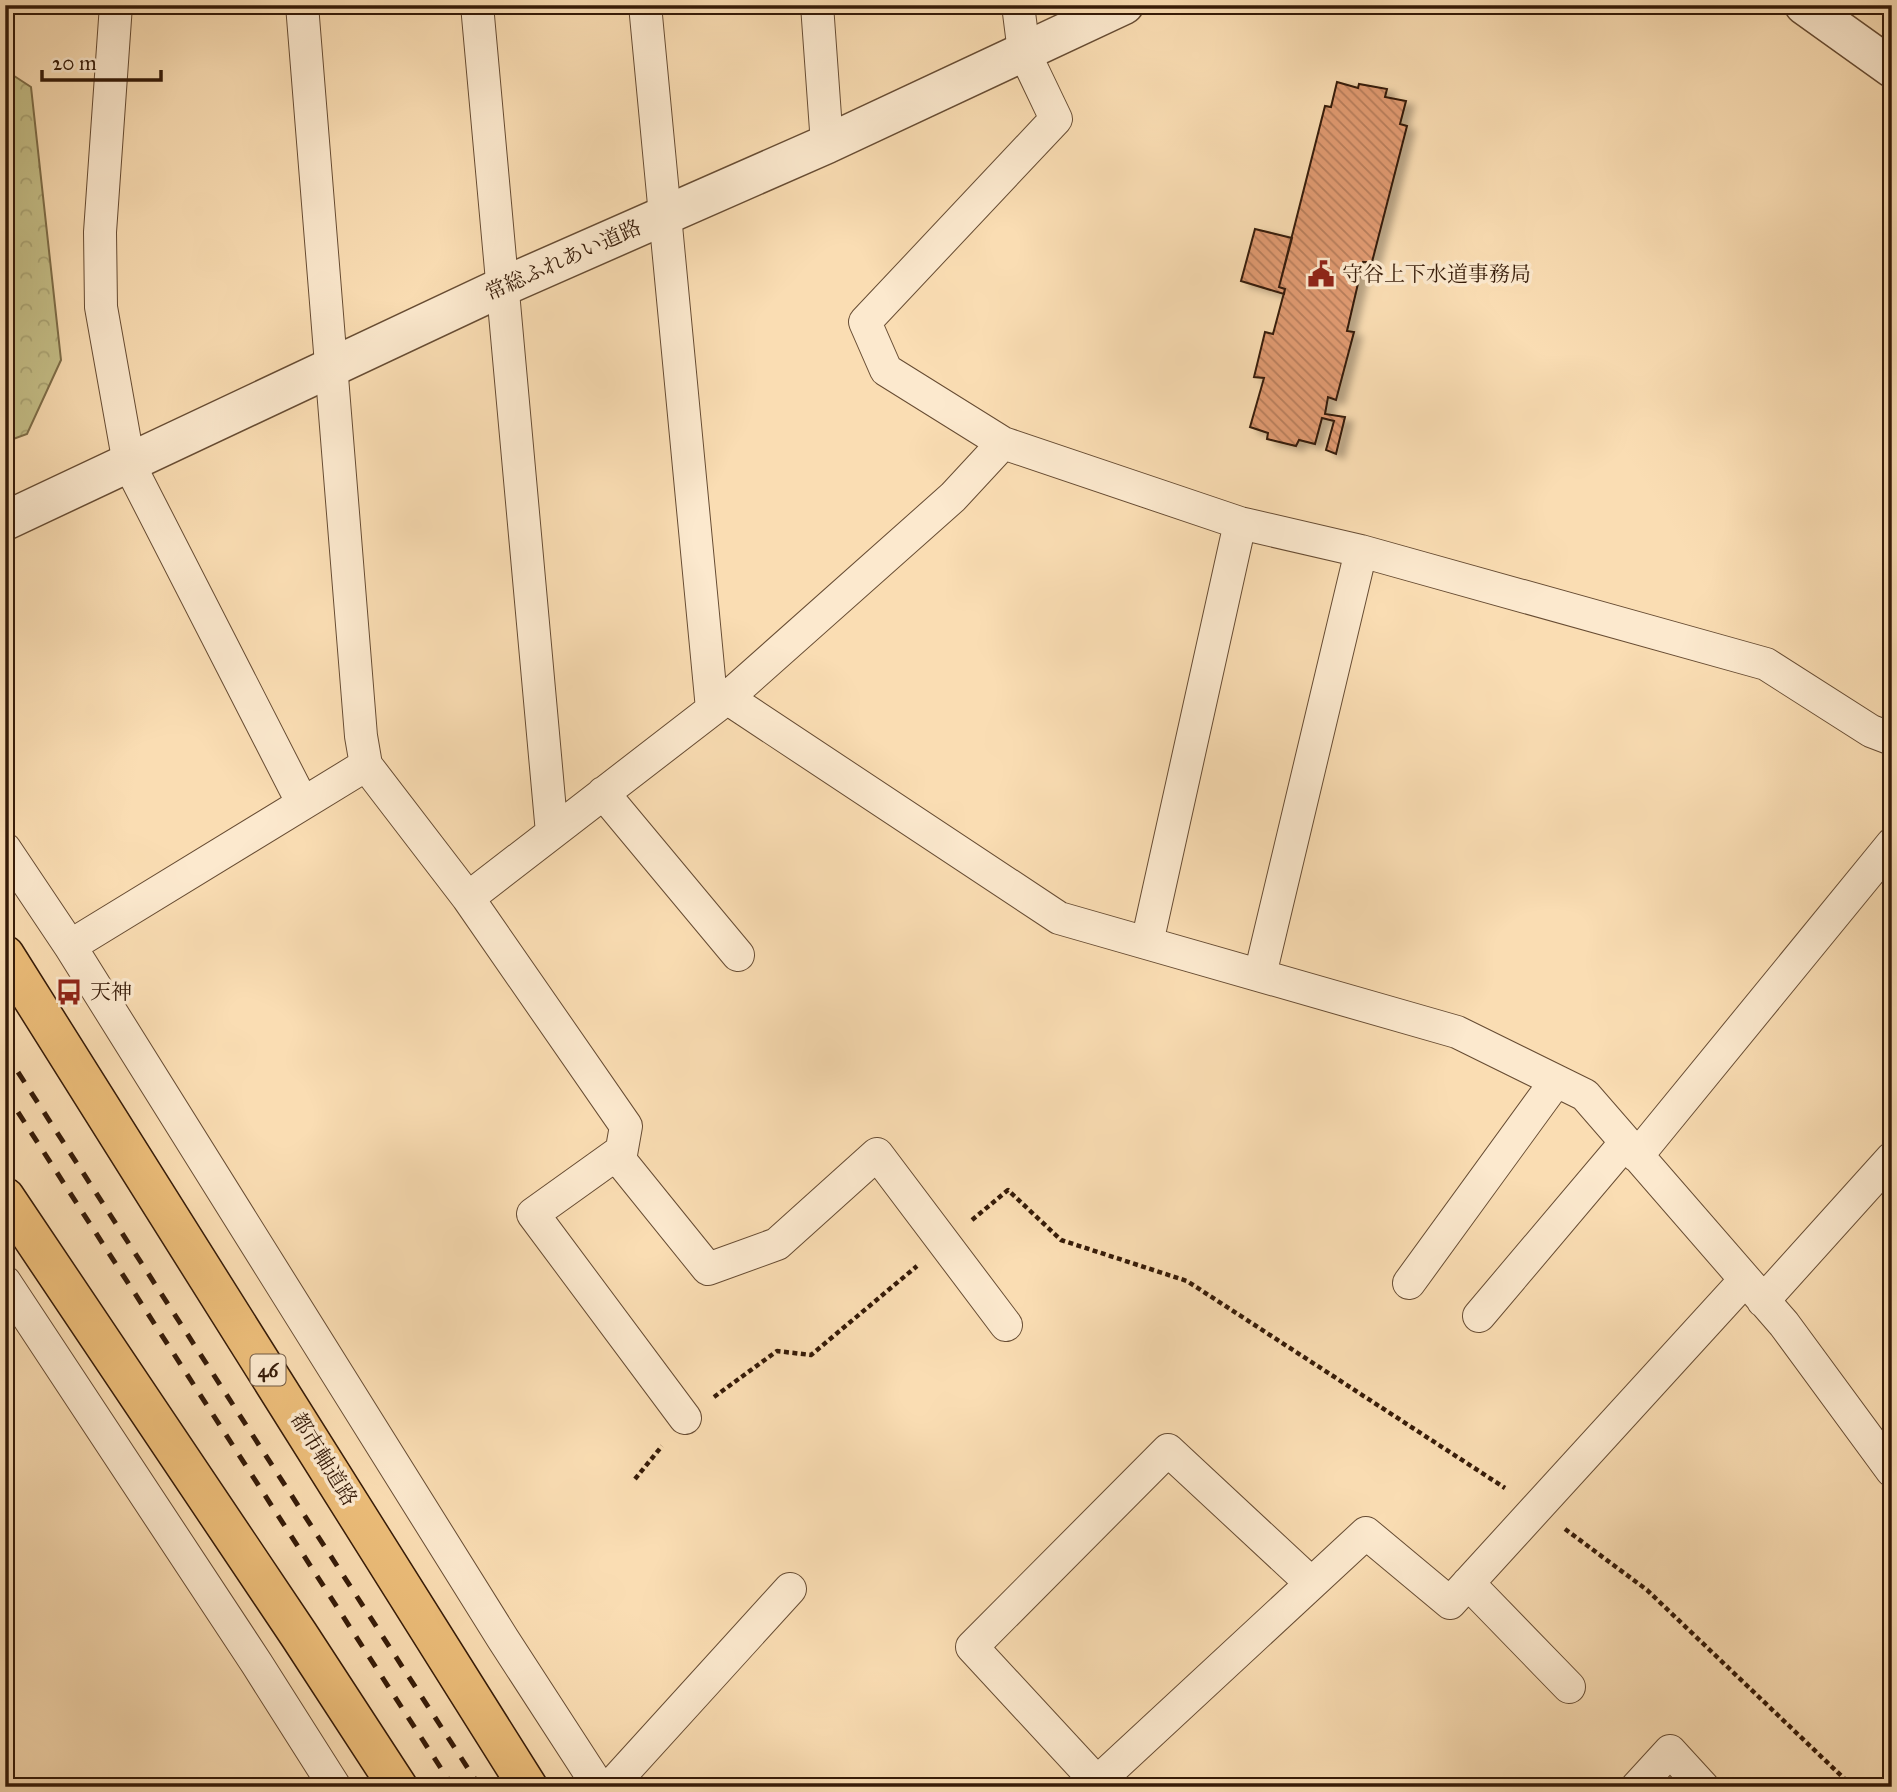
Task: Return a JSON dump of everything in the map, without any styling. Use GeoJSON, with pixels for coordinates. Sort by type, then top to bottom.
{"type":"FeatureCollection","features":[{"type":"Feature","properties":{"kind":"main road","name":"都市軸道路"},"geometry":{"type":"LineString","coordinates":[[5,956],[528,1787]]}},
{"type":"Feature","properties":{"kind":"main road"},"geometry":{"type":"LineString","coordinates":[[5,1198],[299,1634],[398,1787]]}},
{"type":"Feature","properties":{"kind":"street"},"geometry":{"type":"LineString","coordinates":[[116,5],[100,232],[101,307],[129,464],[302,802]]}},
{"type":"Feature","properties":{"kind":"street"},"geometry":{"type":"LineString","coordinates":[[302,5],[361,736],[366,765],[468,898],[626,1126],[620,1160],[708,1269],[777,1244],[877,1154],[1006,1325]]}},
{"type":"Feature","properties":{"kind":"street"},"geometry":{"type":"LineString","coordinates":[[477,5],[552,833]]}},
{"type":"Feature","properties":{"kind":"street"},"geometry":{"type":"LineString","coordinates":[[645,5],[665,214],[719,704]]}},
{"type":"Feature","properties":{"kind":"street"},"geometry":{"type":"LineString","coordinates":[[817,5],[827,144]]}},
{"type":"Feature","properties":{"kind":"street"},"geometry":{"type":"LineString","coordinates":[[1018,5],[1024,52],[1056,119],[865,322],[886,370],[1003,443],[1240,523],[1361,551],[1766,664],[1871,731],[1892,739]]}},
{"type":"Feature","properties":{"kind":"street","name":"常総ふれあい道路"},"geometry":{"type":"LineString","coordinates":[[5,522],[502,287],[827,144],[1124,5]]}},
{"type":"Feature","properties":{"kind":"street"},"geometry":{"type":"LineString","coordinates":[[1804,5],[1892,68]]}},
{"type":"Feature","properties":{"kind":"street"},"geometry":{"type":"LineString","coordinates":[[468,898],[719,704],[953,497],[1003,443]]}},
{"type":"Feature","properties":{"kind":"street"},"geometry":{"type":"LineString","coordinates":[[1147,943],[1240,523]]}},
{"type":"Feature","properties":{"kind":"street"},"geometry":{"type":"LineString","coordinates":[[1260,975],[1361,551]]}},
{"type":"Feature","properties":{"kind":"street"},"geometry":{"type":"LineString","coordinates":[[719,704],[1059,918],[1457,1032],[1585,1095],[1784,1324],[1890,1465]]}},
{"type":"Feature","properties":{"kind":"street"},"geometry":{"type":"LineString","coordinates":[[70,946],[366,765]]}},
{"type":"Feature","properties":{"kind":"street"},"geometry":{"type":"LineString","coordinates":[[603,793],[738,955]]}},
{"type":"Feature","properties":{"kind":"street"},"geometry":{"type":"LineString","coordinates":[[1479,1316],[1632,1149],[1892,845]]}},
{"type":"Feature","properties":{"kind":"street"},"geometry":{"type":"LineString","coordinates":[[6,851],[70,946],[503,1639],[600,1787]]}},
{"type":"Feature","properties":{"kind":"street"},"geometry":{"type":"LineString","coordinates":[[1409,1283],[1556,1081]]}},
{"type":"Feature","properties":{"kind":"street"},"geometry":{"type":"LineString","coordinates":[[621,1152],[533,1214],[685,1418]]}},
{"type":"Feature","properties":{"kind":"street"},"geometry":{"type":"LineString","coordinates":[[1311,1583],[1168,1450],[972,1647],[1094,1784],[1366,1533],[1450,1603],[1538,1509],[1754,1290],[1892,1158]]}},
{"type":"Feature","properties":{"kind":"street"},"geometry":{"type":"LineString","coordinates":[[5,1282],[335,1787]]}},
{"type":"Feature","properties":{"kind":"street"},"geometry":{"type":"LineString","coordinates":[[82,1397],[124,1374]]}},
{"type":"Feature","properties":{"kind":"street"},"geometry":{"type":"LineString","coordinates":[[1468,1584],[1569,1687]]}},
{"type":"Feature","properties":{"kind":"street"},"geometry":{"type":"LineString","coordinates":[[610,1787],[790,1589]]}},
{"type":"Feature","properties":{"kind":"street"},"geometry":{"type":"LineString","coordinates":[[1637,1787],[1670,1751],[1703,1787]]}},
{"type":"Feature","properties":{"kind":"path"},"geometry":{"type":"LineString","coordinates":[[967,1225],[1008,1190],[1061,1240],[1187,1281],[1538,1509],[1647,1590],[1853,1787]]}},
{"type":"Feature","properties":{"kind":"path"},"geometry":{"type":"LineString","coordinates":[[635,1479],[685,1418],[777,1351],[811,1355],[925,1260]]}},
{"type":"Feature","properties":{"kind":"green space"},"geometry":{"type":"Polygon","coordinates":[[[5,70],[31,87],[61,360],[27,434],[5,442],[5,70]]]}},
{"type":"Feature","properties":{"kind":"building","name":"守谷上下水道事務局"},"geometry":{"type":"Polygon","coordinates":[[[1337,82],[1358,88],[1359,84],[1387,89],[1385,97],[1406,101],[1400,124],[1407,126],[1372,262],[1363,262],[1347,331],[1354,332],[1336,400],[1328,397],[1325,414],[1345,417],[1336,454],[1326,450],[1334,421],[1322,418],[1315,444],[1299,440],[1296,446],[1267,439],[1268,433],[1250,427],[1264,378],[1254,377],[1265,332],[1273,334],[1285,289],[1279,287],[1325,106],[1331,107],[1337,82]]]}},
{"type":"Feature","properties":{"kind":"building"},"geometry":{"type":"Polygon","coordinates":[[[1255,229],[1292,238],[1279,287],[1285,289],[1284,294],[1241,281],[1255,229]]]}},
{"type":"Feature","properties":{"kind":"railway"},"geometry":{"type":"LineString","coordinates":[[5,1052],[480,1787]]}},
{"type":"Feature","properties":{"kind":"railway"},"geometry":{"type":"LineString","coordinates":[[5,1092],[453,1787]]}},
{"type":"Feature","properties":{"kind":"place","name":"守谷上下水道事務局"},"geometry":{"type":"Point","coordinates":[1321,274]}},
{"type":"Feature","properties":{"kind":"place","name":"天神"},"geometry":{"type":"Point","coordinates":[69,992]}}]}
